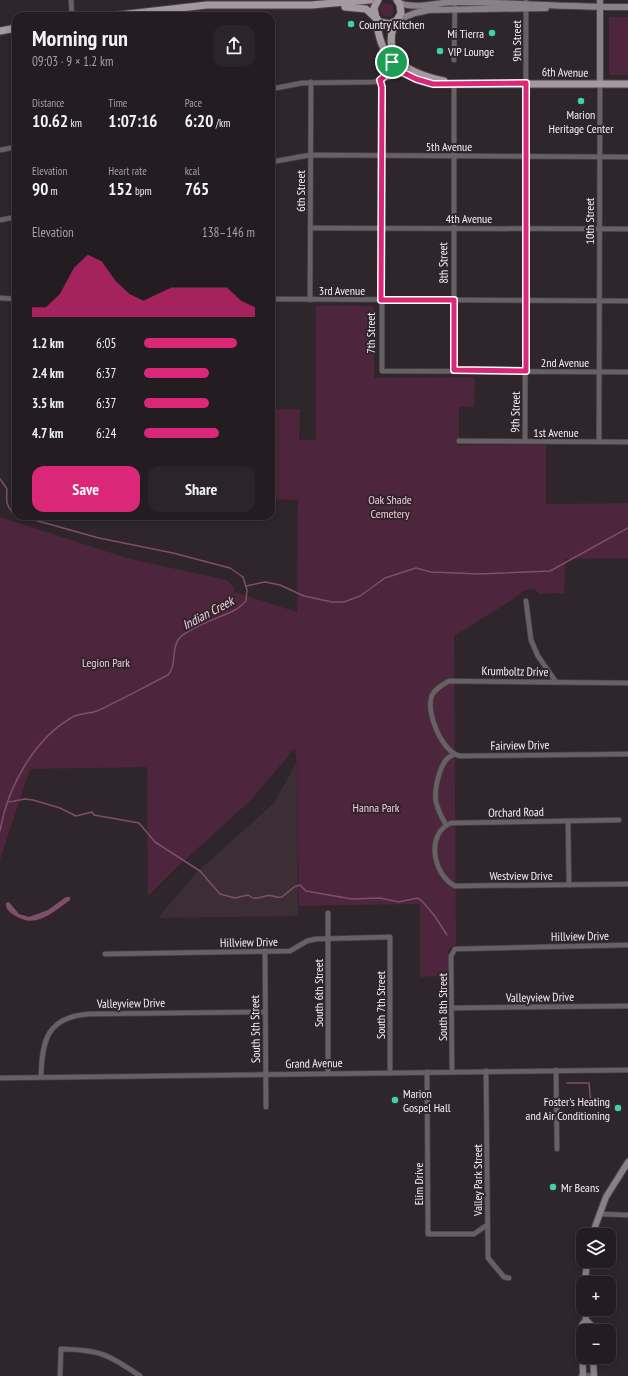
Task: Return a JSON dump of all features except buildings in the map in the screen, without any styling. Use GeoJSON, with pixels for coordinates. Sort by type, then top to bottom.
{"type":"FeatureCollection","features":[{"type":"Feature","properties":{"kind":"main road"},"geometry":{"type":"LineString","coordinates":[[146,12],[208,5],[311,2],[351,5],[370,0]]}},
{"type":"Feature","properties":{"kind":"main road"},"geometry":{"type":"LineString","coordinates":[[378,0],[374,8],[383,47],[392,62],[404,73]]}},
{"type":"Feature","properties":{"kind":"main road"},"geometry":{"type":"LineString","coordinates":[[396,21],[401,13],[398,1]]}},
{"type":"Feature","properties":{"kind":"main road"},"geometry":{"type":"LineString","coordinates":[[398,1],[414,7],[454,4],[526,4],[562,7],[600,3],[628,7]]}},
{"type":"Feature","properties":{"kind":"main road","name":"10th Street"},"geometry":{"type":"LineString","coordinates":[[600,3],[600,84]]}},
{"type":"Feature","properties":{"kind":"main road"},"geometry":{"type":"LineString","coordinates":[[351,5],[386,24],[422,11],[454,4]]}},
{"type":"Feature","properties":{"kind":"main road","name":"6th Avenue"},"geometry":{"type":"LineString","coordinates":[[396,21],[391,33],[391,46],[394,56],[402,64],[417,74],[454,83]]}},
{"type":"Feature","properties":{"kind":"main road"},"geometry":{"type":"LineString","coordinates":[[0,31],[12,29]]}},
{"type":"Feature","properties":{"kind":"main road","name":"6th Avenue"},"geometry":{"type":"LineString","coordinates":[[404,73],[416,79],[433,84],[628,84]]}},
{"type":"Feature","properties":{"kind":"main road"},"geometry":{"type":"LineString","coordinates":[[594,1228],[599,1214],[615,1180],[628,1162]]}},
{"type":"Feature","properties":{"kind":"main road"},"geometry":{"type":"LineString","coordinates":[[586,1316],[586,1320],[590,1324]]}},
{"type":"Feature","properties":{"kind":"main road"},"geometry":{"type":"LineString","coordinates":[[582,1376],[582,1325],[586,1320]]}},
{"type":"Feature","properties":{"kind":"main road"},"geometry":{"type":"LineString","coordinates":[[593,1364],[594,1376]]}},
{"type":"Feature","properties":{"kind":"street"},"geometry":{"type":"LineString","coordinates":[[71,0],[72,12]]}},
{"type":"Feature","properties":{"kind":"street"},"geometry":{"type":"LineString","coordinates":[[454,4],[454,60]]}},
{"type":"Feature","properties":{"kind":"street","name":"9th Street"},"geometry":{"type":"LineString","coordinates":[[525,441],[526,4]]}},
{"type":"Feature","properties":{"kind":"street"},"geometry":{"type":"LineString","coordinates":[[380,80],[392,70],[392,62]]}},
{"type":"Feature","properties":{"kind":"street"},"geometry":{"type":"LineString","coordinates":[[275,88],[311,82],[364,83],[404,73]]}},
{"type":"Feature","properties":{"kind":"street","name":"7th Street"},"geometry":{"type":"LineString","coordinates":[[380,80],[382,87],[382,370]]}},
{"type":"Feature","properties":{"kind":"street","name":"6th Street"},"geometry":{"type":"LineString","coordinates":[[310,300],[311,82]]}},
{"type":"Feature","properties":{"kind":"street","name":"8th Street"},"geometry":{"type":"LineString","coordinates":[[454,83],[454,370]]}},
{"type":"Feature","properties":{"kind":"street","name":"10th Street"},"geometry":{"type":"LineString","coordinates":[[599,442],[600,84]]}},
{"type":"Feature","properties":{"kind":"street"},"geometry":{"type":"LineString","coordinates":[[0,150],[12,148]]}},
{"type":"Feature","properties":{"kind":"street","name":"5th Avenue"},"geometry":{"type":"LineString","coordinates":[[275,161],[310,155],[628,157]]}},
{"type":"Feature","properties":{"kind":"street"},"geometry":{"type":"LineString","coordinates":[[0,220],[12,218]]}},
{"type":"Feature","properties":{"kind":"street","name":"4th Avenue"},"geometry":{"type":"LineString","coordinates":[[310,228],[382,227],[628,229]]}},
{"type":"Feature","properties":{"kind":"street"},"geometry":{"type":"LineString","coordinates":[[0,298],[12,298]]}},
{"type":"Feature","properties":{"kind":"street","name":"3rd Avenue"},"geometry":{"type":"LineString","coordinates":[[275,299],[628,301]]}},
{"type":"Feature","properties":{"kind":"street","name":"2nd Avenue"},"geometry":{"type":"LineString","coordinates":[[382,370],[628,372]]}},
{"type":"Feature","properties":{"kind":"street","name":"1st Avenue"},"geometry":{"type":"LineString","coordinates":[[459,441],[628,442]]}},
{"type":"Feature","properties":{"kind":"street"},"geometry":{"type":"LineString","coordinates":[[526,601],[531,640],[538,656],[556,682]]}},
{"type":"Feature","properties":{"kind":"street","name":"Krumboltz Drive"},"geometry":{"type":"LineString","coordinates":[[453,755],[443,742],[433,720],[430,706],[432,697],[437,689],[449,681],[628,683]]}},
{"type":"Feature","properties":{"kind":"street","name":"Fairview Drive"},"geometry":{"type":"LineString","coordinates":[[453,755],[628,754]]}},
{"type":"Feature","properties":{"kind":"street"},"geometry":{"type":"LineString","coordinates":[[446,825],[436,802],[436,789],[443,762],[448,756],[453,755]]}},
{"type":"Feature","properties":{"kind":"street","name":"Orchard Road"},"geometry":{"type":"LineString","coordinates":[[446,825],[451,823],[619,820]]}},
{"type":"Feature","properties":{"kind":"street"},"geometry":{"type":"LineString","coordinates":[[568,821],[569,885]]}},
{"type":"Feature","properties":{"kind":"street","name":"Westview Drive"},"geometry":{"type":"LineString","coordinates":[[446,825],[440,830],[436,837],[435,852],[440,870],[445,878],[455,886],[628,884]]}},
{"type":"Feature","properties":{"kind":"street","name":"South 6th Street"},"geometry":{"type":"LineString","coordinates":[[328,913],[328,1073]]}},
{"type":"Feature","properties":{"kind":"street","name":"Hillview Drive"},"geometry":{"type":"LineString","coordinates":[[105,954],[290,951],[307,941],[328,938],[390,937]]}},
{"type":"Feature","properties":{"kind":"street","name":"South 7th Street"},"geometry":{"type":"LineString","coordinates":[[390,937],[390,1072]]}},
{"type":"Feature","properties":{"kind":"street","name":"Hillview Drive"},"geometry":{"type":"LineString","coordinates":[[460,948],[628,945]]}},
{"type":"Feature","properties":{"kind":"street","name":"South 8th Street"},"geometry":{"type":"LineString","coordinates":[[452,1071],[452,951],[460,948]]}},
{"type":"Feature","properties":{"kind":"street","name":"South 5th Street"},"geometry":{"type":"LineString","coordinates":[[265,951],[266,1107]]}},
{"type":"Feature","properties":{"kind":"street","name":"Valleyview Drive"},"geometry":{"type":"LineString","coordinates":[[452,1008],[628,1006]]}},
{"type":"Feature","properties":{"kind":"street","name":"Valleyview Drive"},"geometry":{"type":"LineString","coordinates":[[41,1077],[41,1053],[44,1042],[57,1023],[66,1018],[89,1014],[265,1012]]}},
{"type":"Feature","properties":{"kind":"street"},"geometry":{"type":"LineString","coordinates":[[556,1070],[557,1149]]}},
{"type":"Feature","properties":{"kind":"street","name":"Grand Avenue"},"geometry":{"type":"LineString","coordinates":[[0,1078],[452,1071],[628,1070]]}},
{"type":"Feature","properties":{"kind":"street","name":"Valley Park Street"},"geometry":{"type":"LineString","coordinates":[[486,1071],[488,1258],[504,1277],[509,1278]]}},
{"type":"Feature","properties":{"kind":"street","name":"Elim Drive"},"geometry":{"type":"LineString","coordinates":[[427,1072],[428,1234],[474,1234],[487,1225]]}},
{"type":"Feature","properties":{"kind":"street"},"geometry":{"type":"LineString","coordinates":[[599,1214],[628,1216]]}},
{"type":"Feature","properties":{"kind":"street"},"geometry":{"type":"LineString","coordinates":[[60,1376],[61,1349],[101,1353],[114,1358],[140,1376]]}},
{"type":"Feature","properties":{"kind":"street"},"geometry":{"type":"LineString","coordinates":[[582,1376],[594,1376]]}},
{"type":"Feature","properties":{"kind":"shaded area"},"geometry":{"type":"Polygon","coordinates":[[[297,762],[298,916],[158,918],[195,874],[274,803],[297,762]]]}},
{"type":"Feature","properties":{"kind":"shaded area"},"geometry":{"type":"Polygon","coordinates":[[[66,897],[70,897],[70,900],[44,918],[29,921],[10,913],[6,905],[6,903],[9,902],[19,914],[29,917],[48,910],[66,897]]]}},
{"type":"Feature","properties":{"kind":"green space"},"geometry":{"type":"Polygon","coordinates":[[[387,3],[392,5],[394,10],[392,15],[387,17],[382,15],[380,10],[382,5],[387,3]]]}},
{"type":"Feature","properties":{"kind":"green space"},"geometry":{"type":"Polygon","coordinates":[[[609,17],[628,17],[628,75],[609,75],[609,17]]]}},
{"type":"Feature","properties":{"kind":"green space"},"geometry":{"type":"Polygon","coordinates":[[[316,306],[374,306],[374,378],[475,377],[474,407],[459,407],[459,445],[546,445],[546,504],[628,503],[628,558],[565,559],[564,593],[539,594],[534,589],[524,590],[512,600],[454,636],[456,944],[448,950],[448,976],[420,977],[420,904],[299,906],[297,762],[295,748],[249,802],[176,868],[148,896],[147,767],[30,769],[0,860],[0,517],[130,559],[227,580],[234,587],[234,592],[297,612],[298,500],[275,499],[275,409],[300,409],[299,440],[316,440],[316,306]]]}},
{"type":"Feature","properties":{"kind":"waterway","name":"Indian Creek"},"geometry":{"type":"LineString","coordinates":[[0,479],[7,489],[8,507],[12,511]]}},
{"type":"Feature","properties":{"kind":"waterway","name":"Indian Creek"},"geometry":{"type":"LineString","coordinates":[[0,831],[9,799],[24,767],[34,752],[57,727],[74,716],[97,711],[168,675],[171,671],[176,644],[182,636],[195,628],[235,610],[246,601],[247,590],[243,577],[230,568],[173,553],[99,538],[34,520]]}},
{"type":"Feature","properties":{"kind":"waterway"},"geometry":{"type":"LineString","coordinates":[[246,586],[265,582],[280,585],[304,596],[332,602],[344,602],[360,596],[385,578],[416,568],[431,572],[479,574],[550,571],[628,528]]}},
{"type":"Feature","properties":{"kind":"waterway"},"geometry":{"type":"LineString","coordinates":[[9,802],[25,799],[33,800],[60,808],[76,816],[92,812],[94,815],[139,823],[155,842],[200,871],[220,894],[235,898],[248,895],[255,898],[270,895],[282,897],[294,887],[300,885],[306,891],[352,899],[380,898],[399,902],[417,898],[421,900],[434,915],[447,935]]}},
{"type":"Feature","properties":{"kind":"waterway"},"geometry":{"type":"LineString","coordinates":[[567,1083],[589,1083],[591,1105]]}},
{"type":"Feature","properties":{"kind":"place","name":"Country Kitchen"},"geometry":{"type":"Point","coordinates":[351,24]}},
{"type":"Feature","properties":{"kind":"place","name":"Mi Tierra"},"geometry":{"type":"Point","coordinates":[492,33]}},
{"type":"Feature","properties":{"kind":"place","name":"VIP Lounge"},"geometry":{"type":"Point","coordinates":[440,51]}},
{"type":"Feature","properties":{"kind":"place","name":"Marion Heritage Center"},"geometry":{"type":"Point","coordinates":[581,101]}},
{"type":"Feature","properties":{"kind":"place","name":"Marion Gospel Hall"},"geometry":{"type":"Point","coordinates":[395,1100]}},
{"type":"Feature","properties":{"kind":"place","name":"Foster's Heating and Air Conditioning"},"geometry":{"type":"Point","coordinates":[618,1108]}},
{"type":"Feature","properties":{"kind":"place","name":"Mr Beans"},"geometry":{"type":"Point","coordinates":[553,1187]}},
{"type":"Feature","properties":{"kind":"route"},"geometry":{"type":"LineString","coordinates":[[392,62],[404,73],[416,79],[433,84],[526,83],[526,371],[454,370],[454,300],[381,300],[382,87],[380,80],[392,70],[392,62]]}},
{"type":"Feature","properties":{"kind":"park label","name":"Oak Shade Cemetery"},"geometry":{"type":"Point","coordinates":[390,506]}},
{"type":"Feature","properties":{"kind":"park label","name":"Legion Park"},"geometry":{"type":"Point","coordinates":[106,662]}},
{"type":"Feature","properties":{"kind":"park label","name":"Hanna Park"},"geometry":{"type":"Point","coordinates":[376,807]}}]}
